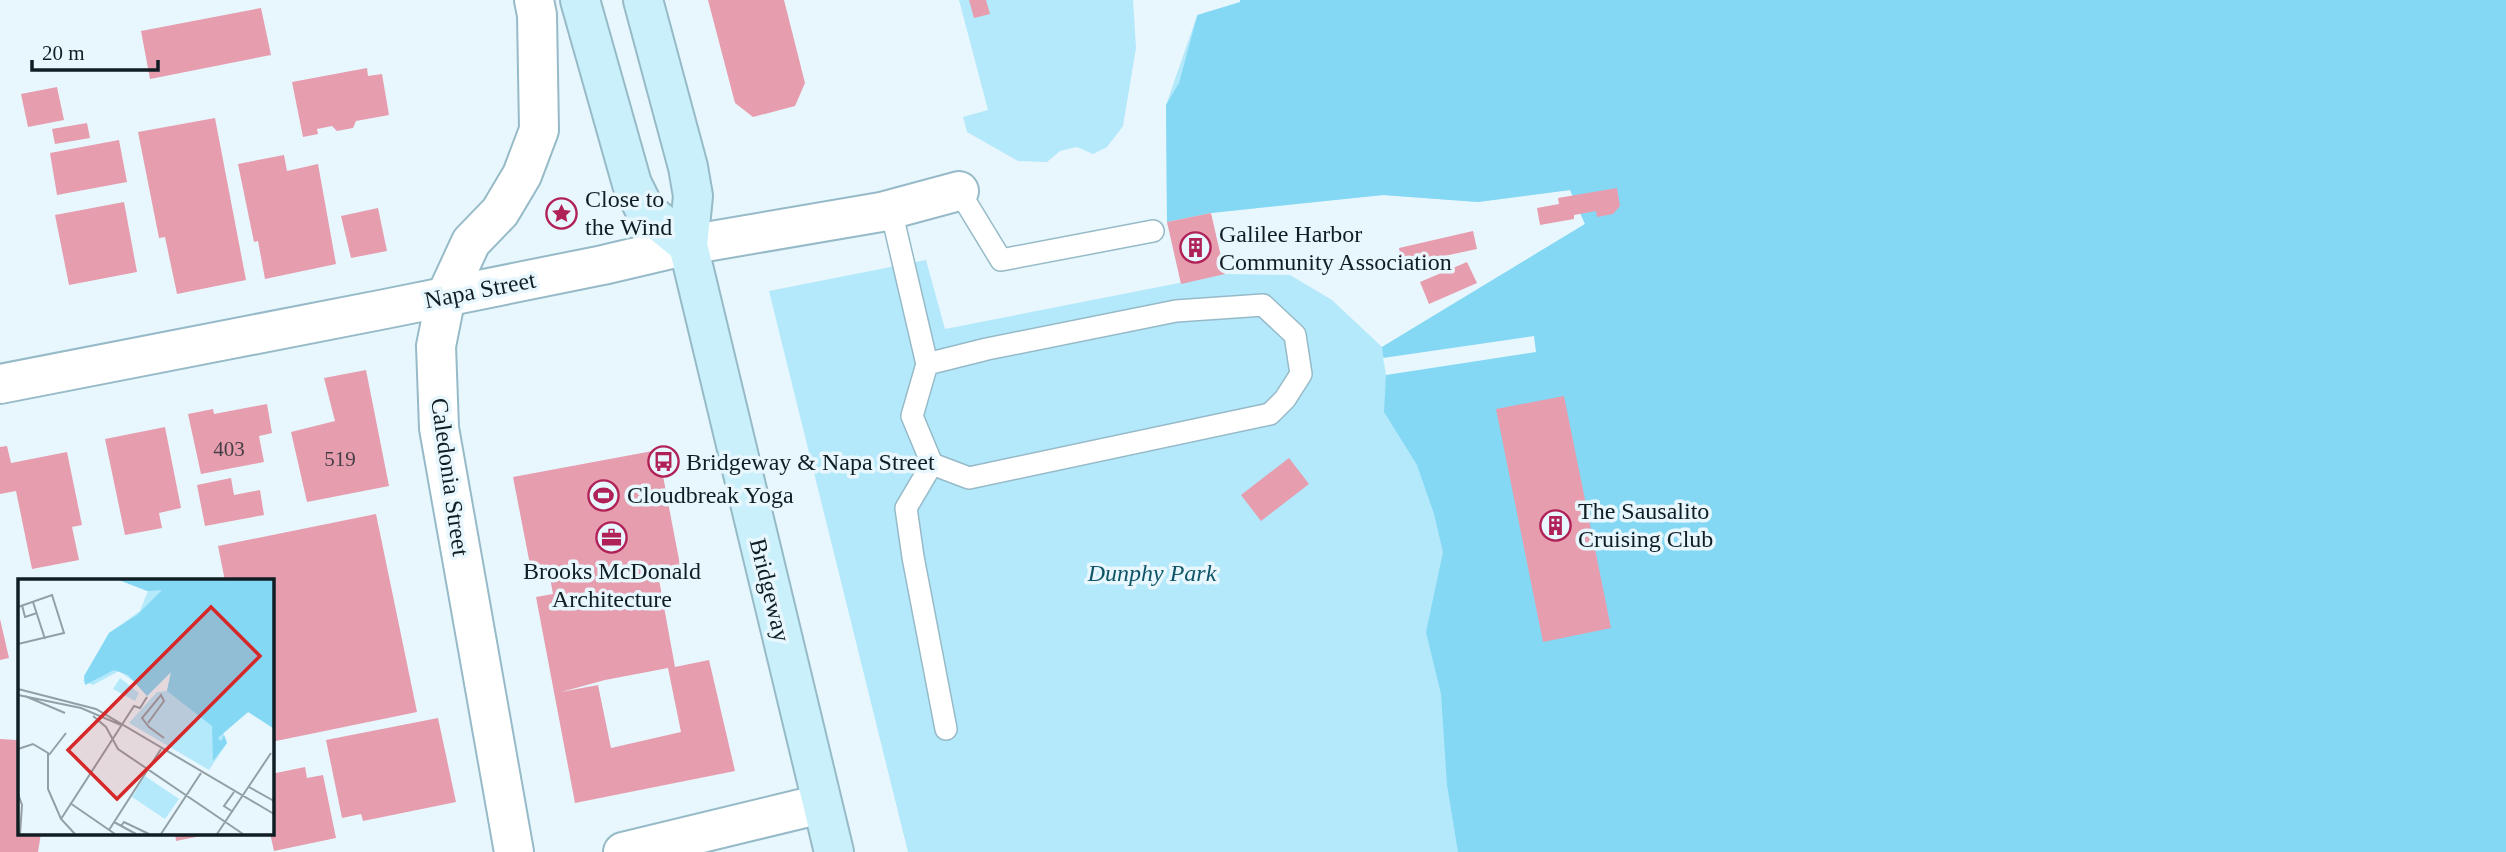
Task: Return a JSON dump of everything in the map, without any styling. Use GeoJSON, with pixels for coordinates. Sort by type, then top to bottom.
{"type":"FeatureCollection","features":[{"type":"Feature","properties":{"kind":"main road"},"geometry":{"type":"LineString","coordinates":[[580,0],[632,184],[645,210],[688,245]]}},
{"type":"Feature","properties":{"kind":"main road","name":"Bridgeway"},"geometry":{"type":"LineString","coordinates":[[643,0],[688,167],[693,196],[688,245],[834,852]]}},
{"type":"Feature","properties":{"kind":"street","name":"Caledonia Street"},"geometry":{"type":"LineString","coordinates":[[514,852],[439,428],[436,346],[446,296],[471,242],[500,212],[522,175],[539,130],[537,15],[534,0]]}},
{"type":"Feature","properties":{"kind":"street","name":"Napa Street"},"geometry":{"type":"LineString","coordinates":[[0,384],[603,265],[688,245],[891,210],[959,191]]}},
{"type":"Feature","properties":{"kind":"street"},"geometry":{"type":"LineString","coordinates":[[623,852],[821,804]]}},
{"type":"Feature","properties":{"kind":"lane"},"geometry":{"type":"LineString","coordinates":[[959,191],[1001,260],[1153,231]]}},
{"type":"Feature","properties":{"kind":"lane"},"geometry":{"type":"LineString","coordinates":[[891,210],[926,364],[912,416],[932,464],[969,478],[1270,414],[1285,399],[1301,374],[1295,335],[1263,305],[1177,311],[926,364]]}},
{"type":"Feature","properties":{"kind":"lane"},"geometry":{"type":"LineString","coordinates":[[932,464],[906,508],[946,729]]}},
{"type":"Feature","properties":{"kind":"green space"},"geometry":{"type":"Polygon","coordinates":[[[959,0],[1133,0],[1136,48],[1123,126],[1107,147],[1093,154],[1077,147],[1060,151],[1047,162],[1018,161],[967,132],[963,117],[988,110],[959,0]]]}},
{"type":"Feature","properties":{"kind":"green space","name":"Dunphy Park"},"geometry":{"type":"Polygon","coordinates":[[[1198,13],[1601,110],[1568,852],[908,852],[769,291],[926,260],[945,329],[1225,274],[1290,275],[1332,300],[1382,347],[1585,224],[1570,190],[1478,202],[1383,195],[1211,213],[1167,222],[1166,105],[1198,13]]]}},
{"type":"Feature","properties":{"kind":"shaded area"},"geometry":{"type":"Polygon","coordinates":[[[1197,0],[2506,0],[2506,852],[1458,852],[1447,785],[1441,694],[1426,632],[1443,552],[1434,514],[1417,465],[1384,412],[1386,375],[1382,347],[1585,224],[1570,190],[1478,202],[1383,195],[1211,213],[1167,222],[1166,105],[1179,83],[1198,13],[1197,0]]]}},
{"type":"Feature","properties":{"kind":"pier"},"geometry":{"type":"Polygon","coordinates":[[[1193,0],[1240,0],[1240,2],[1194,16],[1193,0]]]}},
{"type":"Feature","properties":{"kind":"pier"},"geometry":{"type":"Polygon","coordinates":[[[1534,336],[1536,352],[1386,375],[1383,358],[1534,336]]]}},
{"type":"Feature","properties":{"kind":"building"},"geometry":{"type":"Polygon","coordinates":[[[708,0],[784,0],[805,83],[795,106],[753,117],[735,103],[708,0]]]}},
{"type":"Feature","properties":{"kind":"building"},"geometry":{"type":"Polygon","coordinates":[[[969,0],[986,0],[990,14],[974,18],[969,0]]]}},
{"type":"Feature","properties":{"kind":"building"},"geometry":{"type":"Polygon","coordinates":[[[261,8],[271,55],[150,79],[141,31],[261,8]]]}},
{"type":"Feature","properties":{"kind":"building"},"geometry":{"type":"Polygon","coordinates":[[[367,68],[368,76],[382,74],[389,115],[356,121],[353,128],[337,131],[332,126],[317,129],[318,134],[303,137],[292,82],[367,68]]]}},
{"type":"Feature","properties":{"kind":"building"},"geometry":{"type":"Polygon","coordinates":[[[57,87],[64,120],[28,127],[21,94],[57,87]]]}},
{"type":"Feature","properties":{"kind":"building"},"geometry":{"type":"Polygon","coordinates":[[[215,118],[246,280],[177,294],[165,237],[159,238],[138,132],[215,118]]]}},
{"type":"Feature","properties":{"kind":"building"},"geometry":{"type":"Polygon","coordinates":[[[87,123],[90,138],[55,144],[52,129],[87,123]]]}},
{"type":"Feature","properties":{"kind":"building"},"geometry":{"type":"Polygon","coordinates":[[[119,140],[127,182],[57,195],[50,153],[119,140]]]}},
{"type":"Feature","properties":{"kind":"building"},"geometry":{"type":"Polygon","coordinates":[[[284,155],[287,171],[318,164],[336,264],[265,279],[258,241],[254,242],[238,164],[284,155]]]}},
{"type":"Feature","properties":{"kind":"building"},"geometry":{"type":"Polygon","coordinates":[[[1617,188],[1620,206],[1613,214],[1597,217],[1596,211],[1574,215],[1574,219],[1540,225],[1537,208],[1559,204],[1558,198],[1617,188]]]}},
{"type":"Feature","properties":{"kind":"building"},"geometry":{"type":"Polygon","coordinates":[[[124,202],[137,272],[69,285],[55,215],[124,202]]]}},
{"type":"Feature","properties":{"kind":"building"},"geometry":{"type":"Polygon","coordinates":[[[378,208],[387,251],[351,258],[341,216],[378,208]]]}},
{"type":"Feature","properties":{"kind":"building","name":"Galilee Harbor Community Association"},"geometry":{"type":"Polygon","coordinates":[[[1211,213],[1225,274],[1181,284],[1167,222],[1211,213]]]}},
{"type":"Feature","properties":{"kind":"building"},"geometry":{"type":"Polygon","coordinates":[[[1473,231],[1477,249],[1402,265],[1399,248],[1473,231]]]}},
{"type":"Feature","properties":{"kind":"building"},"geometry":{"type":"Polygon","coordinates":[[[1467,262],[1477,283],[1429,304],[1420,282],[1467,262]]]}},
{"type":"Feature","properties":{"kind":"building"},"geometry":{"type":"Polygon","coordinates":[[[366,370],[389,486],[307,502],[291,432],[335,421],[324,378],[366,370]]]}},
{"type":"Feature","properties":{"kind":"building","name":"The Sausalito Cruising Club"},"geometry":{"type":"Polygon","coordinates":[[[1564,396],[1611,628],[1543,642],[1496,409],[1564,396]]]}},
{"type":"Feature","properties":{"kind":"building"},"geometry":{"type":"Polygon","coordinates":[[[267,404],[272,433],[259,436],[264,462],[201,474],[188,414],[213,409],[214,414],[267,404]]]}},
{"type":"Feature","properties":{"kind":"building"},"geometry":{"type":"Polygon","coordinates":[[[165,427],[181,508],[159,513],[162,528],[125,535],[105,439],[165,427]]]}},
{"type":"Feature","properties":{"kind":"building"},"geometry":{"type":"Polygon","coordinates":[[[7,446],[11,463],[67,452],[82,525],[72,527],[79,560],[32,569],[16,491],[0,494],[0,447],[7,446]]]}},
{"type":"Feature","properties":{"kind":"building"},"geometry":{"type":"Polygon","coordinates":[[[658,450],[681,570],[658,574],[675,667],[709,660],[735,771],[575,803],[536,597],[553,594],[549,572],[532,575],[513,477],[658,450]],[[668,668],[561,692],[598,685],[611,748],[681,732],[668,668]]]}},
{"type":"Feature","properties":{"kind":"building"},"geometry":{"type":"Polygon","coordinates":[[[1289,458],[1309,484],[1261,521],[1241,495],[1289,458]]]}},
{"type":"Feature","properties":{"kind":"building"},"geometry":{"type":"Polygon","coordinates":[[[231,478],[234,495],[260,490],[264,515],[205,526],[197,485],[231,478]]]}},
{"type":"Feature","properties":{"kind":"building"},"geometry":{"type":"Polygon","coordinates":[[[376,514],[417,712],[273,742],[273,579],[225,579],[218,546],[376,514]]]}},
{"type":"Feature","properties":{"kind":"building"},"geometry":{"type":"Polygon","coordinates":[[[0,619],[9,658],[0,660],[0,619]]]}},
{"type":"Feature","properties":{"kind":"building"},"geometry":{"type":"Polygon","coordinates":[[[438,718],[456,802],[363,821],[361,814],[342,818],[326,740],[438,718]]]}},
{"type":"Feature","properties":{"kind":"building"},"geometry":{"type":"Polygon","coordinates":[[[0,739],[17,740],[18,834],[41,834],[38,852],[0,852],[0,739]]]}},
{"type":"Feature","properties":{"kind":"building"},"geometry":{"type":"Polygon","coordinates":[[[305,767],[307,778],[323,775],[336,838],[274,851],[270,834],[273,834],[273,774],[305,767]]]}},
{"type":"Feature","properties":{"kind":"building"},"geometry":{"type":"Polygon","coordinates":[[[175,834],[211,834],[176,841],[175,834]]]}},
{"type":"Feature","properties":{"kind":"place","name":"Close to the Wind"},"geometry":{"type":"Point","coordinates":[562,213]}},
{"type":"Feature","properties":{"kind":"place","name":"Galilee Harbor Community Association"},"geometry":{"type":"Point","coordinates":[1196,248]}},
{"type":"Feature","properties":{"kind":"place","name":"Bridgeway & Napa Street"},"geometry":{"type":"Point","coordinates":[663,462]}},
{"type":"Feature","properties":{"kind":"place","name":"Cloudbreak Yoga"},"geometry":{"type":"Point","coordinates":[604,495]}},
{"type":"Feature","properties":{"kind":"place","name":"The Sausalito Cruising Club"},"geometry":{"type":"Point","coordinates":[1555,525]}},
{"type":"Feature","properties":{"kind":"place","name":"Brooks McDonald Architecture"},"geometry":{"type":"Point","coordinates":[612,537]}}]}
